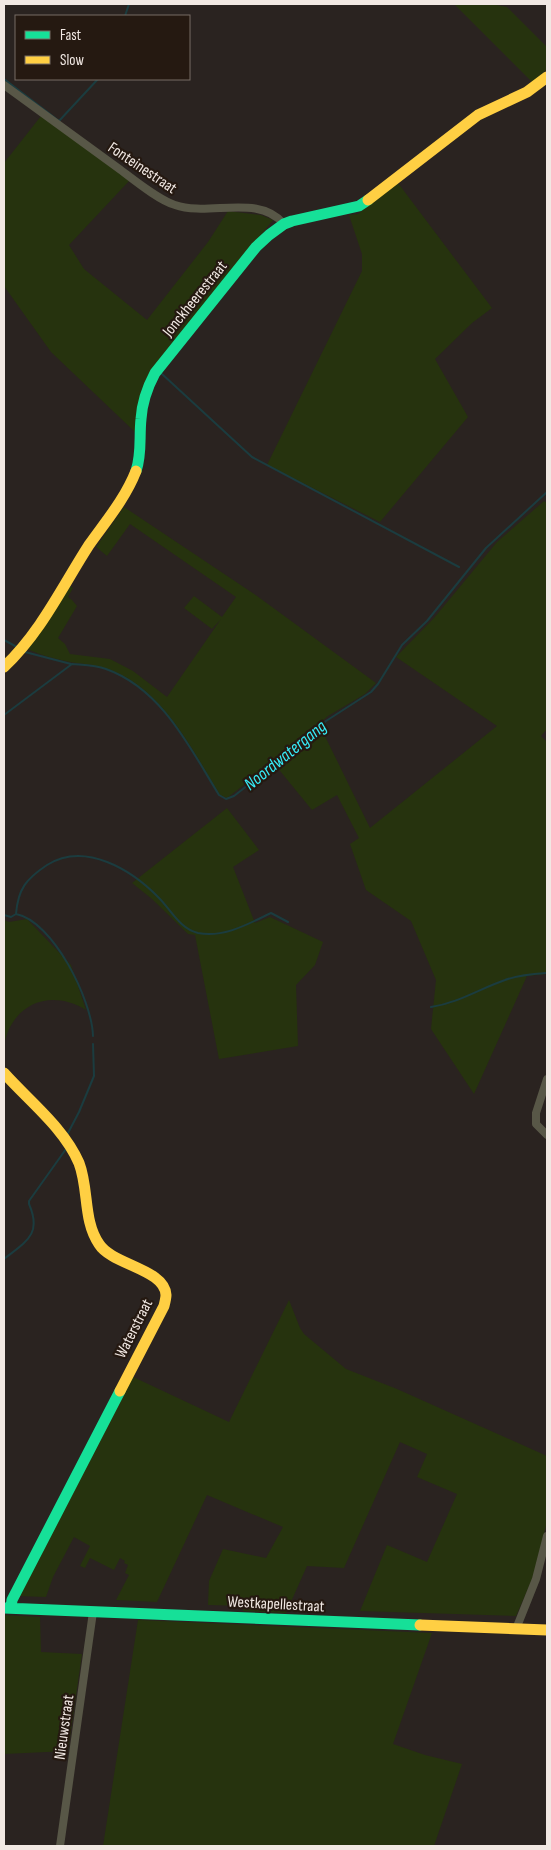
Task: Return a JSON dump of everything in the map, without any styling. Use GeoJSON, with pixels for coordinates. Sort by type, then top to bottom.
{"type":"FeatureCollection","features":[{"type":"Feature","properties":{"kind":"street","name":"Jonckheerestraat"},"geometry":{"type":"LineString","coordinates":[[4,667],[26,644],[125,494],[137,466],[144,397],[158,368],[256,247],[284,224],[359,206],[478,115],[527,92],[547,77]]}},
{"type":"Feature","properties":{"kind":"street","name":"Fonteinestraat"},"geometry":{"type":"LineString","coordinates":[[4,85],[171,204],[193,209],[240,207],[262,210],[273,214],[284,224]]}},
{"type":"Feature","properties":{"kind":"street","name":"Waterstraat"},"geometry":{"type":"LineString","coordinates":[[4,1073],[64,1138],[76,1157],[85,1184],[93,1231],[100,1247],[114,1258],[158,1279],[165,1287],[167,1295],[164,1306],[7,1608]]}},
{"type":"Feature","properties":{"kind":"street"},"geometry":{"type":"LineString","coordinates":[[547,1079],[536,1117],[536,1124],[547,1135]]}},
{"type":"Feature","properties":{"kind":"street"},"geometry":{"type":"LineString","coordinates":[[516,1629],[536,1579],[547,1536]]}},
{"type":"Feature","properties":{"kind":"street","name":"Westkapellestraat"},"geometry":{"type":"LineString","coordinates":[[7,1608],[547,1630]]}},
{"type":"Feature","properties":{"kind":"street","name":"Nieuwstraat"},"geometry":{"type":"LineString","coordinates":[[60,1846],[93,1612]]}},
{"type":"Feature","properties":{"kind":"green space"},"geometry":{"type":"Polygon","coordinates":[[[454,4],[491,4],[507,7],[547,47],[547,69],[533,83],[454,4]]]}},
{"type":"Feature","properties":{"kind":"green space"},"geometry":{"type":"Polygon","coordinates":[[[41,116],[130,180],[69,245],[84,269],[147,320],[208,242],[228,211],[261,215],[273,220],[155,365],[135,432],[51,352],[4,286],[4,163],[41,116]]]}},
{"type":"Feature","properties":{"kind":"green space"},"geometry":{"type":"Polygon","coordinates":[[[398,183],[492,308],[472,323],[435,359],[468,417],[380,522],[267,465],[362,271],[362,254],[349,215],[358,214],[398,183]]]}},
{"type":"Feature","properties":{"kind":"green space"},"geometry":{"type":"Polygon","coordinates":[[[544,501],[547,503],[547,729],[541,736],[547,742],[547,974],[527,976],[474,1094],[431,1029],[436,980],[411,921],[366,890],[350,844],[359,838],[337,795],[312,810],[276,766],[321,728],[370,828],[497,726],[396,657],[434,618],[497,542],[544,501]]]}},
{"type":"Feature","properties":{"kind":"green space"},"geometry":{"type":"Polygon","coordinates":[[[124,507],[257,596],[376,683],[365,694],[328,716],[290,749],[227,798],[220,795],[186,739],[172,720],[142,688],[124,676],[104,668],[59,660],[27,649],[67,584],[73,588],[68,597],[77,606],[58,638],[65,644],[70,654],[110,659],[133,671],[167,697],[221,619],[212,629],[184,608],[194,596],[222,617],[236,597],[130,524],[107,556],[96,547],[124,507]]]}},
{"type":"Feature","properties":{"kind":"green space"},"geometry":{"type":"Polygon","coordinates":[[[227,808],[259,850],[233,867],[255,923],[270,917],[323,942],[315,965],[296,985],[298,1046],[219,1059],[195,935],[188,934],[152,899],[132,883],[227,808]]]}},
{"type":"Feature","properties":{"kind":"green space"},"geometry":{"type":"Polygon","coordinates":[[[27,919],[71,965],[86,1010],[59,1000],[34,1004],[15,1019],[8,1031],[4,1045],[4,920],[9,922],[27,919]]]}},
{"type":"Feature","properties":{"kind":"green space"},"geometry":{"type":"Polygon","coordinates":[[[289,1300],[304,1334],[346,1369],[397,1389],[547,1456],[547,1522],[533,1577],[516,1616],[360,1611],[387,1545],[427,1562],[457,1494],[417,1477],[427,1454],[400,1442],[344,1568],[307,1566],[286,1613],[243,1611],[244,1606],[208,1605],[209,1581],[223,1549],[266,1558],[283,1527],[207,1495],[157,1602],[116,1600],[129,1575],[125,1573],[128,1565],[120,1558],[114,1570],[90,1558],[85,1568],[80,1566],[90,1546],[74,1537],[53,1577],[46,1597],[18,1596],[129,1375],[229,1422],[289,1300]]]}},
{"type":"Feature","properties":{"kind":"green space"},"geometry":{"type":"Polygon","coordinates":[[[4,1615],[40,1617],[41,1652],[82,1654],[68,1751],[4,1754],[4,1615]]]}},
{"type":"Feature","properties":{"kind":"green space"},"geometry":{"type":"Polygon","coordinates":[[[138,1620],[432,1633],[393,1744],[425,1755],[462,1764],[434,1846],[103,1846],[138,1620]]]}},
{"type":"Feature","properties":{"kind":"waterway"},"geometry":{"type":"LineString","coordinates":[[125,15],[129,4]]}},
{"type":"Feature","properties":{"kind":"waterway"},"geometry":{"type":"LineString","coordinates":[[4,79],[59,121],[97,80]]}},
{"type":"Feature","properties":{"kind":"waterway"},"geometry":{"type":"LineString","coordinates":[[162,374],[252,457],[459,567]]}},
{"type":"Feature","properties":{"kind":"waterway","name":"Noordwatergang"},"geometry":{"type":"LineString","coordinates":[[4,715],[72,664],[106,669],[126,678],[159,705],[173,722],[219,795],[226,799],[234,796],[326,721],[371,692],[402,645],[427,621],[486,548],[547,492]]}},
{"type":"Feature","properties":{"kind":"waterway"},"geometry":{"type":"LineString","coordinates":[[4,640],[17,647]]}},
{"type":"Feature","properties":{"kind":"waterway"},"geometry":{"type":"LineString","coordinates":[[25,652],[71,664]]}},
{"type":"Feature","properties":{"kind":"waterway"},"geometry":{"type":"LineString","coordinates":[[16,914],[21,891],[28,880],[47,865],[62,858],[77,856],[107,862],[122,869],[159,898],[186,928],[198,933],[217,934],[226,932],[271,913],[288,922]]}},
{"type":"Feature","properties":{"kind":"waterway"},"geometry":{"type":"LineString","coordinates":[[4,915],[11,917],[16,914],[30,920],[44,931],[56,946],[78,983],[86,1003],[93,1036]]}},
{"type":"Feature","properties":{"kind":"waterway"},"geometry":{"type":"LineString","coordinates":[[431,1007],[459,999],[510,978],[547,973]]}},
{"type":"Feature","properties":{"kind":"waterway"},"geometry":{"type":"LineString","coordinates":[[67,1135],[94,1076],[93,1044]]}},
{"type":"Feature","properties":{"kind":"waterway"},"geometry":{"type":"LineString","coordinates":[[4,1259],[30,1236],[34,1223],[29,1201],[66,1149]]}},
{"type":"Feature","properties":{"kind":"traffic: fast"},"geometry":{"type":"LineString","coordinates":[[136,471],[140,452],[142,407],[155,373],[256,247],[284,224],[359,206],[368,200]]}},
{"type":"Feature","properties":{"kind":"traffic: fast"},"geometry":{"type":"LineString","coordinates":[[11,1608],[12,1600],[120,1391]]}},
{"type":"Feature","properties":{"kind":"traffic: fast"},"geometry":{"type":"LineString","coordinates":[[4,1608],[420,1625]]}},
{"type":"Feature","properties":{"kind":"traffic: slow"},"geometry":{"type":"LineString","coordinates":[[368,200],[478,115],[527,92],[547,77]]}},
{"type":"Feature","properties":{"kind":"traffic: slow"},"geometry":{"type":"LineString","coordinates":[[4,667],[40,624],[89,545],[121,500],[136,471]]}},
{"type":"Feature","properties":{"kind":"traffic: slow"},"geometry":{"type":"LineString","coordinates":[[4,1073],[45,1115],[72,1150],[82,1173],[88,1215],[99,1244],[115,1257],[148,1273],[163,1286],[166,1295],[164,1306],[120,1391]]}},
{"type":"Feature","properties":{"kind":"traffic: slow"},"geometry":{"type":"LineString","coordinates":[[420,1625],[547,1630]]}}]}
